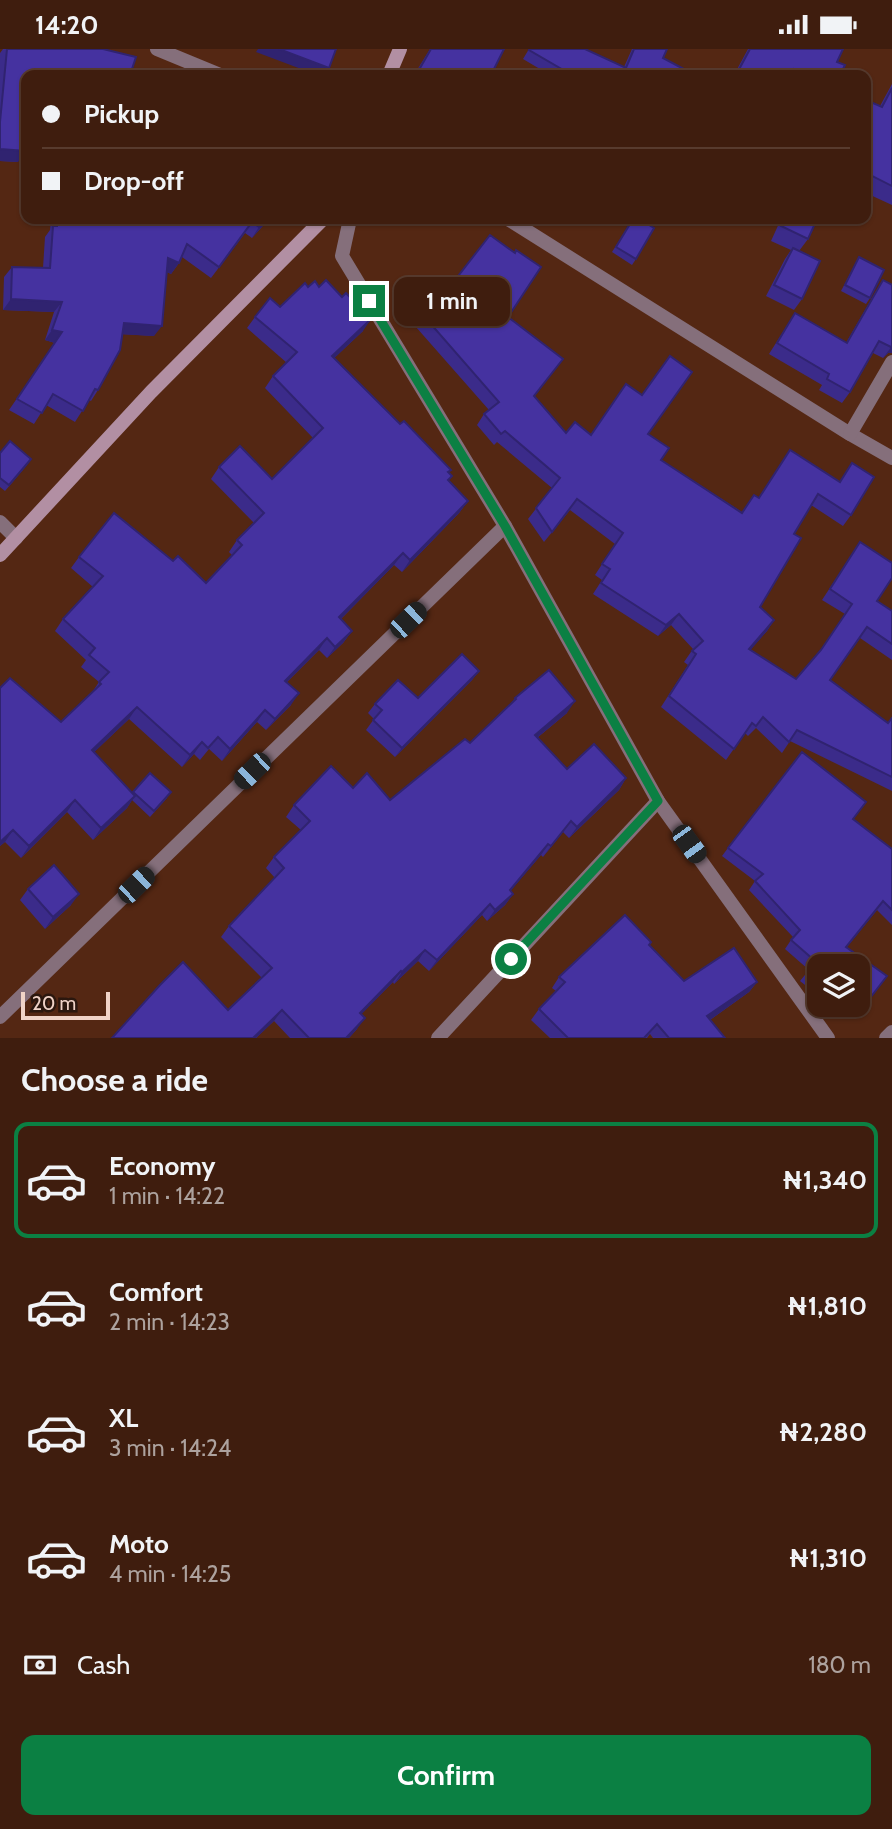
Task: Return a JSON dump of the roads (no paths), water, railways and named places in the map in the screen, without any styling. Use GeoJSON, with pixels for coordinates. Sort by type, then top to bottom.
{"type":"FeatureCollection","features":[{"type":"Feature","properties":{"kind":"street"},"geometry":{"type":"LineString","coordinates":[[157,49],[208,70]]}},
{"type":"Feature","properties":{"kind":"street"},"geometry":{"type":"LineString","coordinates":[[391,70],[400,49]]}},
{"type":"Feature","properties":{"kind":"street"},"geometry":{"type":"LineString","coordinates":[[0,555],[151,392],[318,224]]}},
{"type":"Feature","properties":{"kind":"street"},"geometry":{"type":"LineString","coordinates":[[349,224],[342,256],[505,526],[658,801],[828,1038]]}},
{"type":"Feature","properties":{"kind":"street"},"geometry":{"type":"LineString","coordinates":[[516,224],[892,458]]}},
{"type":"Feature","properties":{"kind":"street"},"geometry":{"type":"LineString","coordinates":[[850,433],[892,362]]}},
{"type":"Feature","properties":{"kind":"street"},"geometry":{"type":"LineString","coordinates":[[0,522],[16,538]]}},
{"type":"Feature","properties":{"kind":"street"},"geometry":{"type":"LineString","coordinates":[[0,1017],[505,526]]}},
{"type":"Feature","properties":{"kind":"street"},"geometry":{"type":"LineString","coordinates":[[438,1038],[658,801]]}},
{"type":"Feature","properties":{"kind":"street"},"geometry":{"type":"LineString","coordinates":[[886,1038],[892,1032]]}}]}
